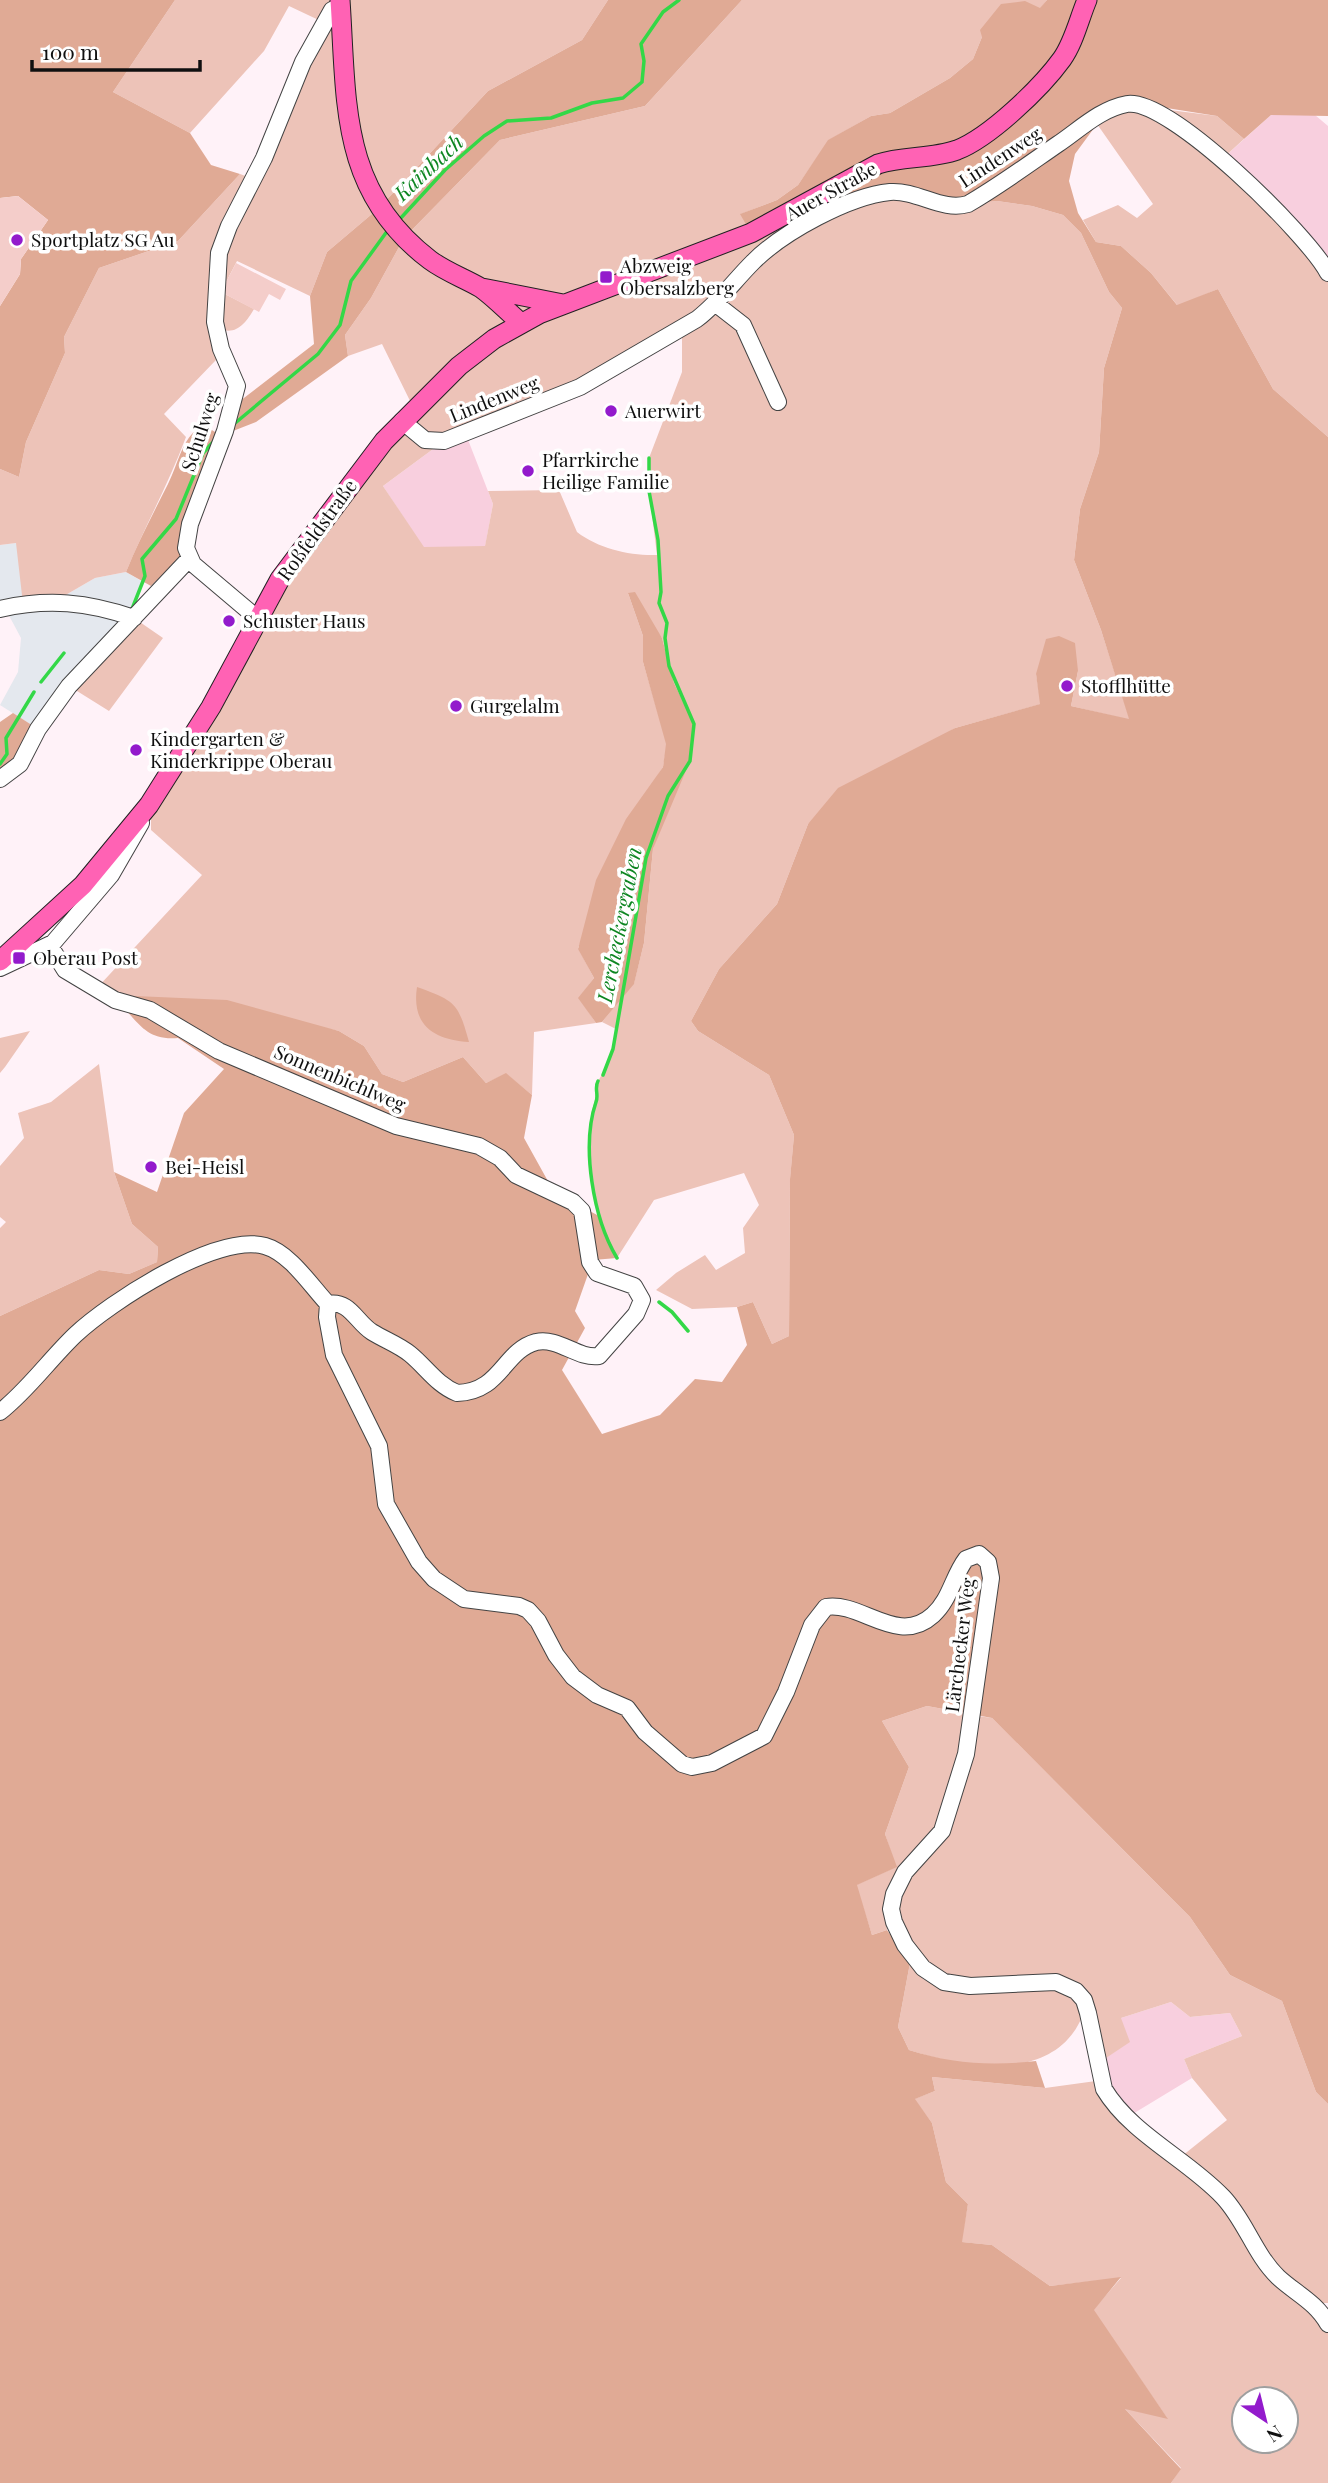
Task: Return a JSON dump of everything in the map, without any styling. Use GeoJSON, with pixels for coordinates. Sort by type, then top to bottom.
{"type":"FeatureCollection","features":[{"type":"Feature","properties":{"kind":"main road","name":"Auer Straße"},"geometry":{"type":"LineString","coordinates":[[521,323],[751,233],[878,164],[893,159],[944,153],[967,144],[1026,97],[1056,66],[1070,43],[1087,0]]}},
{"type":"Feature","properties":{"kind":"main road"},"geometry":{"type":"LineString","coordinates":[[340,3],[345,102],[351,143],[360,172],[379,208],[404,238],[453,275],[480,288],[564,304]]}},
{"type":"Feature","properties":{"kind":"main road"},"geometry":{"type":"LineString","coordinates":[[480,288],[521,323]]}},
{"type":"Feature","properties":{"kind":"main road"},"geometry":{"type":"LineString","coordinates":[[515,295],[520,302],[521,323]]}},
{"type":"Feature","properties":{"kind":"main road"},"geometry":{"type":"LineString","coordinates":[[494,339],[496,302]]}},
{"type":"Feature","properties":{"kind":"main road","name":"Roßfeldstraße"},"geometry":{"type":"LineString","coordinates":[[0,961],[83,885],[149,805],[211,707],[280,579],[339,497],[402,421],[459,366],[494,339],[521,323]]}},
{"type":"Feature","properties":{"kind":"street","name":"Schulweg"},"geometry":{"type":"LineString","coordinates":[[189,559],[186,548],[190,524],[225,431],[237,386],[221,349],[215,322],[219,253],[229,226],[264,158],[303,61],[332,10],[340,3]]}},
{"type":"Feature","properties":{"kind":"street"},"geometry":{"type":"LineString","coordinates":[[317,39],[328,35],[343,38]]}},
{"type":"Feature","properties":{"kind":"street","name":"Lindenweg"},"geometry":{"type":"LineString","coordinates":[[402,421],[425,440],[444,441],[580,387],[682,330],[716,304],[755,259],[828,213],[889,192],[912,194],[952,206],[968,204],[1092,120],[1113,108],[1135,103],[1184,131],[1272,203],[1328,273]]}},
{"type":"Feature","properties":{"kind":"street"},"geometry":{"type":"LineString","coordinates":[[716,304],[743,325],[778,402]]}},
{"type":"Feature","properties":{"kind":"street"},"geometry":{"type":"LineString","coordinates":[[0,779],[20,764],[38,729],[69,686],[189,559],[258,619]]}},
{"type":"Feature","properties":{"kind":"street"},"geometry":{"type":"LineString","coordinates":[[0,609],[57,600],[98,607],[134,618]]}},
{"type":"Feature","properties":{"kind":"street","name":"Roßfeldstraße"},"geometry":{"type":"LineString","coordinates":[[0,968],[50,946],[111,875],[128,849],[149,805]]}},
{"type":"Feature","properties":{"kind":"street","name":"Sonnenbichlweg"},"geometry":{"type":"LineString","coordinates":[[0,1412],[20,1396],[72,1338],[113,1305],[174,1269],[224,1250],[247,1245],[264,1245],[278,1252],[328,1304],[340,1304],[349,1309],[361,1324],[409,1353],[437,1381],[457,1393],[480,1388],[495,1380],[524,1347],[538,1342],[553,1341],[587,1355],[599,1356],[636,1314],[642,1300],[634,1286],[597,1273],[590,1262],[582,1211],[573,1202],[516,1175],[490,1152],[479,1146],[396,1126],[219,1051],[150,1010],[115,1000],[65,970],[50,946]]}},
{"type":"Feature","properties":{"kind":"street","name":"Lärchecker Weg"},"geometry":{"type":"LineString","coordinates":[[328,1304],[327,1317],[334,1355],[379,1446],[386,1504],[419,1562],[433,1579],[464,1599],[519,1606],[528,1610],[538,1620],[556,1655],[573,1677],[597,1695],[627,1708],[645,1732],[681,1764],[692,1767],[712,1763],[764,1737],[786,1692],[817,1614],[826,1608],[840,1607],[890,1625],[921,1623],[942,1606],[966,1559],[979,1554],[985,1558],[991,1578],[988,1616],[976,1664],[968,1742],[942,1831],[905,1872],[894,1894],[891,1909],[897,1932],[923,1968],[944,1982],[970,1986],[1056,1982],[1076,1991],[1086,2007],[1104,2089],[1109,2097],[1122,2112],[1200,2175],[1224,2198],[1277,2276],[1322,2313],[1328,2324]]}},
{"type":"Feature","properties":{"kind":"shaded area"},"geometry":{"type":"Polygon","coordinates":[[[0,0],[175,0],[113,92],[190,133],[211,165],[240,174],[178,241],[99,268],[64,337],[65,353],[26,442],[19,477],[0,469],[0,306],[20,274],[21,259],[48,220],[18,196],[0,198],[0,0]]]}},
{"type":"Feature","properties":{"kind":"shaded area"},"geometry":{"type":"Polygon","coordinates":[[[175,0],[608,0],[582,40],[488,91],[379,208],[327,252],[310,296],[237,261],[221,292],[254,309],[238,328],[223,330],[216,360],[164,414],[186,437],[126,572],[95,578],[57,600],[23,604],[16,543],[0,545],[0,469],[19,477],[26,442],[65,353],[64,337],[99,268],[178,241],[240,174],[254,179],[325,23],[289,6],[264,51],[190,133],[113,92],[175,0]]]}},
{"type":"Feature","properties":{"kind":"shaded area"},"geometry":{"type":"Polygon","coordinates":[[[608,0],[742,0],[645,106],[500,140],[404,238],[371,298],[345,335],[348,356],[256,422],[233,431],[240,401],[314,344],[310,296],[327,252],[379,208],[488,91],[582,40],[608,0]]]}},
{"type":"Feature","properties":{"kind":"shaded area"},"geometry":{"type":"Polygon","coordinates":[[[742,0],[1047,0],[1040,9],[982,37],[973,59],[950,78],[890,113],[871,116],[829,140],[798,185],[777,200],[741,214],[773,223],[873,196],[968,204],[997,201],[1032,206],[1063,215],[1081,233],[1109,292],[1122,308],[1104,368],[1099,452],[1080,509],[1074,560],[1101,630],[1130,720],[1071,706],[1078,671],[1036,674],[1041,704],[955,728],[808,824],[777,904],[719,969],[691,1021],[698,1031],[769,1075],[794,1135],[790,1180],[789,1336],[772,1344],[753,1302],[737,1307],[692,1309],[656,1290],[676,1273],[705,1255],[716,1270],[745,1253],[743,1228],[759,1205],[744,1173],[654,1200],[617,1258],[601,1224],[597,1207],[592,1172],[591,1117],[595,1086],[609,1063],[616,1029],[602,1022],[634,983],[644,943],[653,849],[694,724],[674,683],[662,638],[628,593],[643,636],[643,662],[667,744],[663,767],[647,793],[578,948],[594,978],[579,998],[596,1023],[534,1032],[532,1095],[506,1074],[486,1083],[463,1057],[403,1082],[382,1074],[364,1046],[339,1031],[293,1021],[115,1000],[96,989],[202,875],[151,830],[151,818],[258,619],[414,409],[382,344],[348,356],[345,335],[371,298],[404,238],[500,140],[645,106],[742,0]],[[682,330],[580,387],[444,441],[383,486],[424,547],[485,546],[493,504],[488,491],[559,490],[577,532],[586,538],[616,550],[657,555],[649,491],[649,458],[682,372],[682,330]]]}},
{"type":"Feature","properties":{"kind":"shaded area"},"geometry":{"type":"Polygon","coordinates":[[[1047,0],[1328,0],[1328,116],[1271,115],[1244,139],[1217,116],[1135,103],[1097,124],[1075,154],[1069,181],[1078,213],[1096,242],[1121,246],[1151,273],[1177,305],[1218,289],[1273,389],[1328,437],[1328,2104],[1316,2092],[1282,2001],[1230,1975],[1190,1917],[992,1718],[927,1706],[882,1721],[909,1767],[885,1834],[897,1867],[857,1885],[872,1935],[887,1930],[910,1963],[898,2027],[909,2050],[972,2063],[1036,2061],[1045,2088],[932,2077],[935,2091],[915,2099],[932,2123],[946,2182],[968,2204],[962,2242],[992,2245],[1050,2286],[1121,2277],[1094,2310],[1168,2419],[1125,2409],[1181,2469],[1171,2483],[0,2483],[0,1316],[99,1270],[129,1274],[157,1262],[158,1247],[132,1224],[114,1172],[157,1192],[184,1113],[224,1069],[178,1038],[166,1038],[149,1032],[115,1000],[135,996],[227,1000],[339,1031],[364,1046],[382,1074],[403,1082],[463,1057],[486,1083],[506,1073],[532,1095],[524,1138],[554,1192],[599,1216],[617,1258],[593,1260],[575,1311],[585,1328],[562,1370],[602,1434],[660,1415],[695,1379],[722,1382],[747,1345],[737,1307],[753,1302],[772,1344],[789,1336],[790,1179],[794,1135],[769,1075],[698,1031],[691,1021],[719,969],[777,904],[808,824],[838,788],[955,728],[1040,704],[1036,674],[1046,639],[1059,636],[1075,643],[1078,671],[1071,706],[1129,719],[1101,630],[1074,560],[1080,509],[1099,452],[1104,368],[1122,308],[1109,292],[1081,233],[1063,215],[1032,206],[997,201],[969,204],[901,192],[810,223],[791,213],[751,233],[740,214],[777,200],[798,185],[828,140],[871,116],[890,113],[950,78],[973,59],[982,37],[980,30],[1001,4],[1025,1],[1040,8],[1047,0]]]}},
{"type":"Feature","properties":{"kind":"shaded area"},"geometry":{"type":"Polygon","coordinates":[[[1146,107],[1217,116],[1244,139],[1221,160],[1328,273],[1328,437],[1273,389],[1218,289],[1178,306],[1151,273],[1121,246],[1096,242],[1083,220],[1118,205],[1137,218],[1153,204],[1097,124],[1113,113],[1146,107]]]}},
{"type":"Feature","properties":{"kind":"shaded area"},"geometry":{"type":"Polygon","coordinates":[[[1271,115],[1315,115],[1328,126],[1328,273],[1221,160],[1271,115]]]}},
{"type":"Feature","properties":{"kind":"shaded area","name":"Sportplatz SG Au"},"geometry":{"type":"Polygon","coordinates":[[[18,196],[48,220],[21,259],[20,274],[0,306],[0,198],[18,196]]]}},
{"type":"Feature","properties":{"kind":"shaded area"},"geometry":{"type":"Polygon","coordinates":[[[236,263],[286,289],[280,300],[269,294],[259,312],[221,292],[236,263]]]}},
{"type":"Feature","properties":{"kind":"shaded area"},"geometry":{"type":"Polygon","coordinates":[[[202,424],[220,435],[186,522],[180,557],[151,586],[126,572],[185,445],[202,424]]]}},
{"type":"Feature","properties":{"kind":"shaded area"},"geometry":{"type":"Polygon","coordinates":[[[465,432],[493,504],[485,547],[423,547],[383,486],[444,441],[465,432]]]}},
{"type":"Feature","properties":{"kind":"shaded area"},"geometry":{"type":"Polygon","coordinates":[[[16,543],[57,600],[95,578],[126,572],[143,582],[132,609],[38,729],[0,705],[18,672],[21,638],[5,608],[0,609],[0,545],[16,543]]]}},
{"type":"Feature","properties":{"kind":"shaded area"},"geometry":{"type":"Polygon","coordinates":[[[635,592],[662,638],[674,683],[694,724],[690,761],[653,849],[644,943],[634,984],[602,1022],[596,1023],[578,998],[594,978],[578,949],[596,880],[626,819],[663,767],[666,744],[643,662],[643,636],[628,593],[635,592]]]}},
{"type":"Feature","properties":{"kind":"shaded area"},"geometry":{"type":"Polygon","coordinates":[[[134,618],[163,638],[109,711],[69,686],[134,618]]]}},
{"type":"Feature","properties":{"kind":"shaded area"},"geometry":{"type":"Polygon","coordinates":[[[13,713],[38,729],[0,779],[0,722],[13,713]]]}},
{"type":"Feature","properties":{"kind":"shaded area"},"geometry":{"type":"Polygon","coordinates":[[[417,987],[440,996],[453,1005],[462,1018],[469,1042],[446,1038],[428,1028],[418,1012],[417,987]]]}},
{"type":"Feature","properties":{"kind":"shaded area"},"geometry":{"type":"Polygon","coordinates":[[[30,1031],[5,1067],[0,1073],[0,1038],[30,1031]]]}},
{"type":"Feature","properties":{"kind":"shaded area"},"geometry":{"type":"Polygon","coordinates":[[[99,1064],[114,1172],[132,1224],[158,1247],[157,1262],[129,1274],[99,1270],[0,1316],[0,1228],[6,1222],[0,1217],[0,1166],[24,1138],[18,1113],[51,1102],[99,1064]]]}},
{"type":"Feature","properties":{"kind":"shaded area"},"geometry":{"type":"Polygon","coordinates":[[[927,1706],[970,1714],[942,1821],[885,1905],[887,1930],[872,1935],[856,1885],[896,1867],[885,1834],[909,1767],[882,1721],[927,1706]]]}},
{"type":"Feature","properties":{"kind":"shaded area"},"geometry":{"type":"Polygon","coordinates":[[[978,1716],[992,1718],[1190,1917],[1230,1975],[1282,2001],[1316,2092],[1328,2104],[1328,2303],[1321,2303],[1282,2276],[1182,2156],[1227,2120],[1192,2078],[1184,2059],[1242,2036],[1230,2013],[1190,2017],[1171,2002],[1121,2018],[1130,2042],[1106,2058],[1102,2056],[1079,1989],[971,1983],[933,1974],[896,1926],[901,1889],[937,1844],[978,1716]]]}},
{"type":"Feature","properties":{"kind":"shaded area"},"geometry":{"type":"Polygon","coordinates":[[[910,1963],[923,1979],[945,1989],[1049,1987],[1070,1993],[1084,2012],[1071,2035],[1054,2051],[1032,2061],[1009,2065],[983,2065],[932,2057],[909,2050],[898,2027],[910,1963]]]}},
{"type":"Feature","properties":{"kind":"shaded area"},"geometry":{"type":"Polygon","coordinates":[[[1171,2002],[1190,2017],[1230,2013],[1242,2036],[1184,2059],[1192,2078],[1131,2115],[1112,2096],[1102,2056],[1121,2018],[1171,2002]]]}},
{"type":"Feature","properties":{"kind":"shaded area"},"geometry":{"type":"Polygon","coordinates":[[[932,2077],[1045,2088],[1096,2081],[1192,2171],[1328,2332],[1328,2483],[1171,2483],[1181,2468],[1124,2408],[1167,2418],[1093,2310],[1121,2278],[1050,2286],[992,2245],[961,2242],[968,2204],[946,2182],[932,2123],[914,2099],[935,2091],[932,2077]]]}},
{"type":"Feature","properties":{"kind":"waterway","name":"Kainbach"},"geometry":{"type":"LineString","coordinates":[[399,220],[445,170],[484,136],[507,121],[551,118],[592,103],[623,98],[642,82],[644,61],[641,44],[663,12],[679,0]]}},
{"type":"Feature","properties":{"kind":"waterway","name":"Kainbach"},"geometry":{"type":"LineString","coordinates":[[234,424],[318,354],[340,325],[351,281],[388,230]]}},
{"type":"Feature","properties":{"kind":"waterway","name":"Kainbach"},"geometry":{"type":"LineString","coordinates":[[132,609],[145,576],[142,559],[176,519],[203,453],[215,440]]}},
{"type":"Feature","properties":{"kind":"waterway","name":"Lercheckergraben"},"geometry":{"type":"LineString","coordinates":[[603,1075],[613,1049],[646,858],[668,796],[690,761],[694,724],[669,666],[665,638],[667,623],[659,603],[661,592],[658,540],[649,491],[649,458]]}},
{"type":"Feature","properties":{"kind":"waterway","name":"Kainbach"},"geometry":{"type":"LineString","coordinates":[[41,682],[64,653]]}},
{"type":"Feature","properties":{"kind":"waterway","name":"Kainbach"},"geometry":{"type":"LineString","coordinates":[[0,764],[7,754],[6,738],[34,692]]}},
{"type":"Feature","properties":{"kind":"waterway","name":"Lercheckergraben"},"geometry":{"type":"LineString","coordinates":[[598,1081],[590,1139],[592,1182],[601,1223],[617,1258]]}},
{"type":"Feature","properties":{"kind":"waterway","name":"Lercheckergraben"},"geometry":{"type":"LineString","coordinates":[[659,1302],[672,1312],[688,1331]]}},
{"type":"Feature","properties":{"kind":"place","name":"Sportplatz SG Au"},"geometry":{"type":"Point","coordinates":[17,240]}},
{"type":"Feature","properties":{"kind":"place","name":"Abzweig Obersalzberg"},"geometry":{"type":"Point","coordinates":[606,277]}},
{"type":"Feature","properties":{"kind":"place","name":"Auerwirt"},"geometry":{"type":"Point","coordinates":[611,411]}},
{"type":"Feature","properties":{"kind":"place","name":"Pfarrkirche Heilige Familie"},"geometry":{"type":"Point","coordinates":[528,471]}},
{"type":"Feature","properties":{"kind":"place","name":"Schuster Haus"},"geometry":{"type":"Point","coordinates":[229,621]}},
{"type":"Feature","properties":{"kind":"place","name":"Stofflhütte"},"geometry":{"type":"Point","coordinates":[1067,686]}},
{"type":"Feature","properties":{"kind":"place","name":"Gurgelalm"},"geometry":{"type":"Point","coordinates":[456,706]}},
{"type":"Feature","properties":{"kind":"place","name":"Kindergarten & Kinderkrippe Oberau"},"geometry":{"type":"Point","coordinates":[136,750]}},
{"type":"Feature","properties":{"kind":"place","name":"Oberau Post"},"geometry":{"type":"Point","coordinates":[19,958]}},
{"type":"Feature","properties":{"kind":"place","name":"Bei-Heisl"},"geometry":{"type":"Point","coordinates":[151,1167]}}]}
